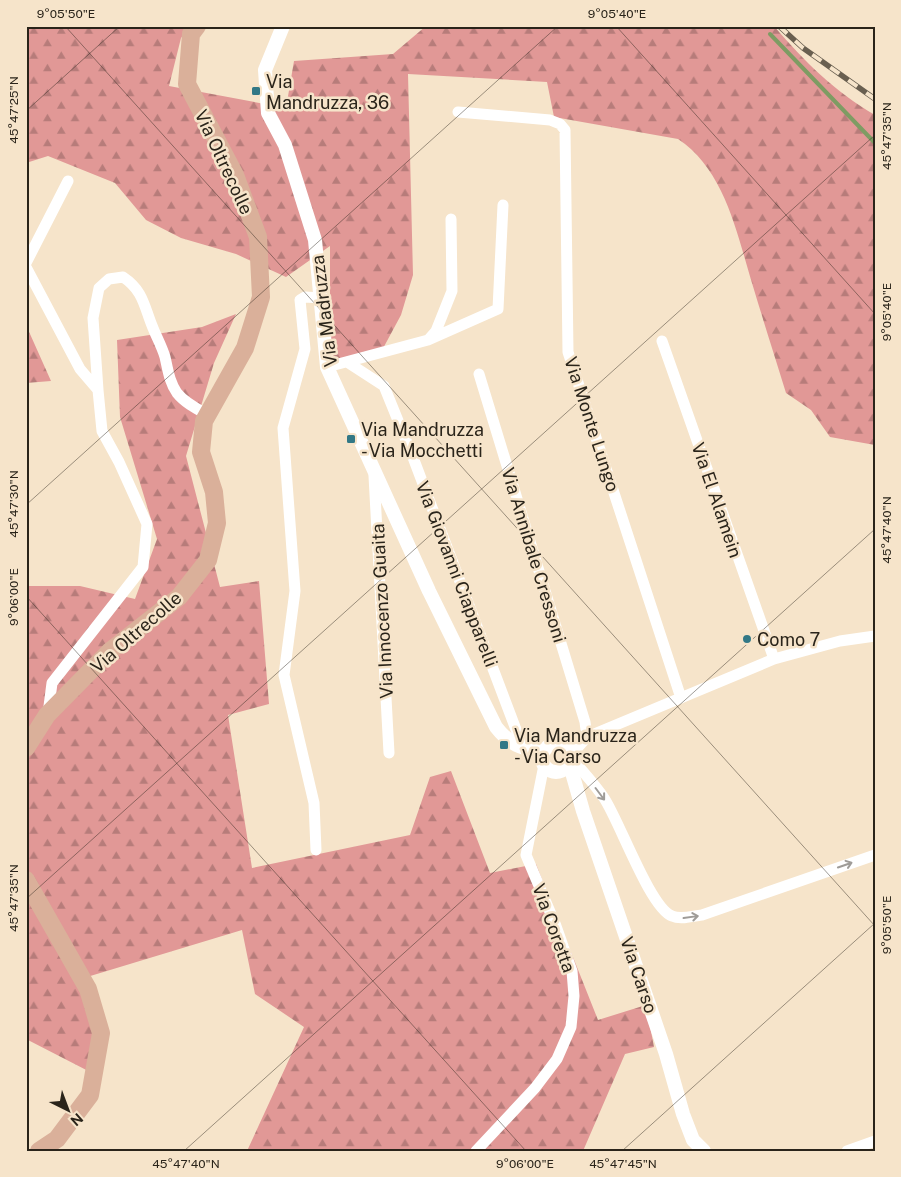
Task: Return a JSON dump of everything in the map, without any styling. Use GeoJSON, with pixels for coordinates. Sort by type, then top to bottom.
{"type":"FeatureCollection","features":[{"type":"Feature","properties":{"kind":"main road","name":"Via Oltrecolle"},"geometry":{"type":"LineString","coordinates":[[26,748],[48,716],[110,651],[179,597],[208,560],[217,524],[214,492],[200,452],[204,421],[245,348],[261,297],[258,237],[235,175],[187,84],[190,34],[197,26]]}},
{"type":"Feature","properties":{"kind":"main road"},"geometry":{"type":"LineString","coordinates":[[26,880],[88,989],[101,1033],[90,1095],[57,1139],[39,1151]]}},
{"type":"Feature","properties":{"kind":"street","name":"Via Madruzza"},"geometry":{"type":"LineString","coordinates":[[283,26],[265,70],[268,113],[285,145],[315,240],[327,367],[429,591],[496,727],[508,740],[547,763]]}},
{"type":"Feature","properties":{"kind":"street","name":"Via Monte Lungo"},"geometry":{"type":"LineString","coordinates":[[458,112],[550,120],[560,124],[565,130],[568,352],[680,698]]}},
{"type":"Feature","properties":{"kind":"street"},"geometry":{"type":"LineString","coordinates":[[26,263],[68,181]]}},
{"type":"Feature","properties":{"kind":"street"},"geometry":{"type":"LineString","coordinates":[[327,367],[428,340],[498,309],[503,205]]}},
{"type":"Feature","properties":{"kind":"street"},"geometry":{"type":"LineString","coordinates":[[428,340],[436,331],[452,291],[451,219]]}},
{"type":"Feature","properties":{"kind":"street"},"geometry":{"type":"LineString","coordinates":[[26,268],[80,369],[98,390]]}},
{"type":"Feature","properties":{"kind":"street"},"geometry":{"type":"LineString","coordinates":[[48,716],[52,683],[143,566],[146,524],[119,462],[109,447],[102,431],[93,318],[99,288],[109,279],[123,277],[134,285],[144,301],[164,355],[169,379],[178,394],[186,402],[208,415]]}},
{"type":"Feature","properties":{"kind":"street"},"geometry":{"type":"LineString","coordinates":[[316,850],[314,803],[284,675],[296,591],[283,428],[305,349],[300,300],[305,297],[321,298]]}},
{"type":"Feature","properties":{"kind":"street","name":"Via El Alamein"},"geometry":{"type":"LineString","coordinates":[[662,341],[774,658]]}},
{"type":"Feature","properties":{"kind":"street","name":"Via Giovanni Ciapparelli"},"geometry":{"type":"LineString","coordinates":[[347,362],[384,386],[523,748]]}},
{"type":"Feature","properties":{"kind":"street","name":"Via Annibale Cressoni"},"geometry":{"type":"LineString","coordinates":[[479,374],[585,722],[587,737]]}},
{"type":"Feature","properties":{"kind":"street","name":"Via Innocenzo Guaita"},"geometry":{"type":"LineString","coordinates":[[374,469],[389,753]]}},
{"type":"Feature","properties":{"kind":"street"},"geometry":{"type":"LineString","coordinates":[[875,636],[840,641],[774,658],[587,737],[568,755],[561,771],[547,763],[545,749],[552,744],[557,744],[568,755],[604,798],[641,873],[661,908],[671,916],[682,918],[702,915],[875,855]]}},
{"type":"Feature","properties":{"kind":"street","name":"Via Carso"},"geometry":{"type":"LineString","coordinates":[[568,755],[578,796],[666,1054],[683,1114],[693,1140],[704,1151]]}},
{"type":"Feature","properties":{"kind":"street","name":"Via Carso"},"geometry":{"type":"LineString","coordinates":[[547,763],[578,796]]}},
{"type":"Feature","properties":{"kind":"street","name":"Via Coretta"},"geometry":{"type":"LineString","coordinates":[[476,1151],[541,1081],[557,1059],[571,1028],[574,996],[572,971],[556,926],[526,855],[547,763]]}},
{"type":"Feature","properties":{"kind":"street"},"geometry":{"type":"LineString","coordinates":[[847,1151],[875,1141]]}},
{"type":"Feature","properties":{"kind":"green space"},"geometry":{"type":"Polygon","coordinates":[[[26,26],[190,26],[181,38],[169,86],[286,108],[294,61],[393,54],[426,26],[774,26],[797,52],[833,86],[875,115],[875,445],[830,437],[811,410],[786,393],[727,204],[707,168],[694,152],[678,139],[554,117],[547,82],[408,74],[413,275],[401,315],[380,354],[330,360],[330,246],[286,277],[236,254],[181,238],[146,220],[115,183],[48,156],[26,163],[26,26]]]}},
{"type":"Feature","properties":{"kind":"green space"},"geometry":{"type":"Polygon","coordinates":[[[236,314],[214,363],[186,456],[220,587],[259,581],[269,704],[228,715],[252,868],[410,835],[430,777],[451,771],[490,873],[536,864],[598,1020],[646,1005],[654,1047],[625,1054],[583,1151],[247,1151],[304,1027],[255,994],[242,930],[87,977],[102,1015],[96,1075],[26,1039],[26,586],[80,586],[135,599],[157,539],[120,417],[117,340],[202,327],[236,314]]]}},
{"type":"Feature","properties":{"kind":"green space"},"geometry":{"type":"Polygon","coordinates":[[[26,325],[51,381],[26,383],[26,325]]]}},
{"type":"Feature","properties":{"kind":"waterway"},"geometry":{"type":"LineString","coordinates":[[770,34],[875,143]]}},
{"type":"Feature","properties":{"kind":"railway"},"geometry":{"type":"LineString","coordinates":[[779,26],[803,48],[875,99]]}},
{"type":"Feature","properties":{"kind":"place","name":"Via Mandruzza, 36"},"geometry":{"type":"Point","coordinates":[256,91]}},
{"type":"Feature","properties":{"kind":"place","name":"Via Mandruzza - Via Mocchetti"},"geometry":{"type":"Point","coordinates":[351,439]}},
{"type":"Feature","properties":{"kind":"place","name":"Como 7"},"geometry":{"type":"Point","coordinates":[747,639]}},
{"type":"Feature","properties":{"kind":"place","name":"Via Mandruzza - Via Carso"},"geometry":{"type":"Point","coordinates":[504,745]}}]}
